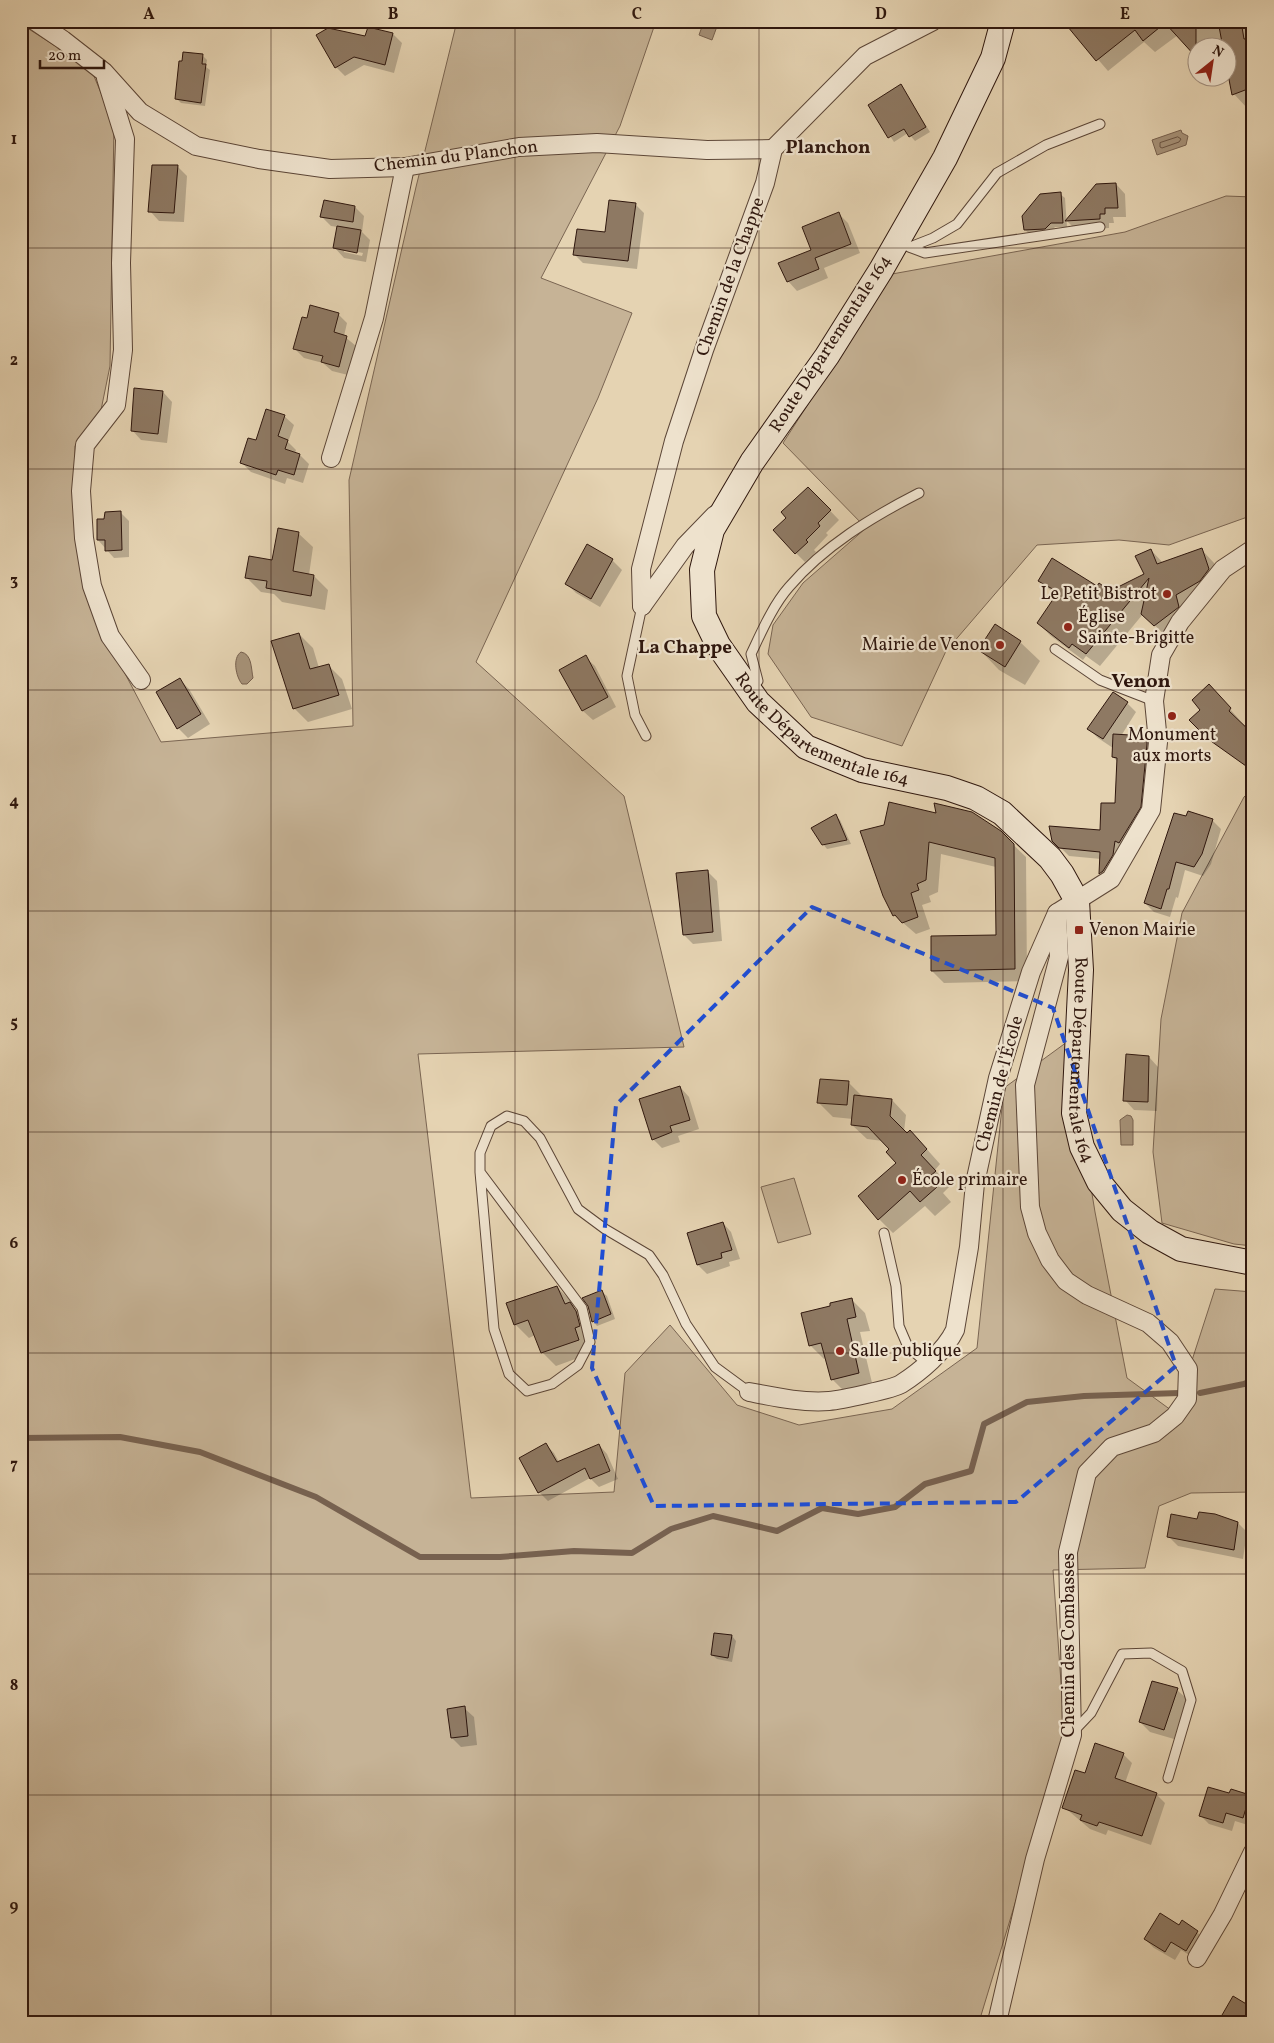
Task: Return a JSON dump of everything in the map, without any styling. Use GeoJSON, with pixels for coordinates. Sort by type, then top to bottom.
{"type":"FeatureCollection","features":[{"type":"Feature","properties":{"kind":"street","name":"Chemin du Planchon"},"geometry":{"type":"LineString","coordinates":[[35,21],[104,72],[140,112],[196,146],[258,158],[330,169],[405,166],[519,147],[597,143],[707,150],[773,148]]}},
{"type":"Feature","properties":{"kind":"street"},"geometry":{"type":"LineString","coordinates":[[773,148],[865,56],[933,21]]}},
{"type":"Feature","properties":{"kind":"street","name":"Route Départementale 164"},"geometry":{"type":"LineString","coordinates":[[1004,21],[997,48],[987,72],[904,245],[881,270],[827,356],[752,462],[726,503],[712,530],[702,570],[704,616],[718,645],[758,702],[806,747],[862,770],[947,788],[976,798],[1002,813],[1050,858],[1062,874],[1077,901],[1080,970],[1074,1113],[1082,1147],[1099,1182],[1122,1210],[1150,1232],[1181,1249],[1253,1263]]}},
{"type":"Feature","properties":{"kind":"street"},"geometry":{"type":"LineString","coordinates":[[104,72],[125,139],[121,263],[123,350],[116,405],[86,445],[81,491],[84,538],[92,586],[110,636],[141,680]]}},
{"type":"Feature","properties":{"kind":"street","name":"Chemin de la Chappe"},"geometry":{"type":"LineString","coordinates":[[642,606],[641,569],[674,441],[704,350],[765,183],[773,148]]}},
{"type":"Feature","properties":{"kind":"street"},"geometry":{"type":"LineString","coordinates":[[331,458],[374,318],[405,166]]}},
{"type":"Feature","properties":{"kind":"street"},"geometry":{"type":"LineString","coordinates":[[642,606],[685,546],[726,503]]}},
{"type":"Feature","properties":{"kind":"street"},"geometry":{"type":"LineString","coordinates":[[1057,914],[1111,878],[1150,810],[1158,742],[1154,700],[1162,655],[1180,622],[1223,569],[1253,550]]}},
{"type":"Feature","properties":{"kind":"street","name":"Chemin de l'École"},"geometry":{"type":"LineString","coordinates":[[749,1392],[802,1401],[830,1401],[899,1385],[928,1363],[950,1339],[955,1330],[969,1247],[975,1183],[998,1078],[1031,972],[1057,914]]}},
{"type":"Feature","properties":{"kind":"street","name":"Chemin des Combasses"},"geometry":{"type":"LineString","coordinates":[[997,2022],[1035,1858],[1072,1733],[1068,1552],[1087,1473],[1112,1447],[1154,1432],[1176,1416],[1187,1399],[1188,1369],[1170,1342],[1148,1323],[1087,1295],[1066,1281],[1050,1260],[1037,1234],[1030,1207],[1025,1085],[1059,957],[1057,914]]}},
{"type":"Feature","properties":{"kind":"street"},"geometry":{"type":"LineString","coordinates":[[1197,1958],[1223,1914],[1253,1852]]}},
{"type":"Feature","properties":{"kind":"lane"},"geometry":{"type":"LineString","coordinates":[[904,245],[934,238],[957,224],[997,173],[1046,145],[1100,124]]}},
{"type":"Feature","properties":{"kind":"lane"},"geometry":{"type":"LineString","coordinates":[[904,245],[925,253],[1100,227]]}},
{"type":"Feature","properties":{"kind":"lane"},"geometry":{"type":"LineString","coordinates":[[750,690],[758,681],[751,654],[763,628],[788,588],[848,534],[885,510],[920,493]]}},
{"type":"Feature","properties":{"kind":"lane"},"geometry":{"type":"LineString","coordinates":[[642,606],[627,676],[635,715],[646,736]]}},
{"type":"Feature","properties":{"kind":"lane"},"geometry":{"type":"LineString","coordinates":[[1055,649],[1100,680],[1154,700]]}},
{"type":"Feature","properties":{"kind":"lane"},"geometry":{"type":"LineString","coordinates":[[480,1172],[582,1308],[590,1342],[578,1365],[552,1384],[527,1391],[509,1374],[494,1329],[480,1172],[480,1153],[491,1126],[507,1116],[524,1121],[540,1138],[578,1209],[605,1229],[649,1255],[663,1274],[686,1324],[715,1367],[749,1392]]}},
{"type":"Feature","properties":{"kind":"lane"},"geometry":{"type":"LineString","coordinates":[[884,1233],[896,1286],[899,1326],[908,1347],[928,1363]]}},
{"type":"Feature","properties":{"kind":"lane"},"geometry":{"type":"LineString","coordinates":[[1072,1733],[1091,1713],[1122,1654],[1151,1653],[1182,1671],[1191,1700],[1168,1778]]}},
{"type":"Feature","properties":{"kind":"highlighted area"},"geometry":{"type":"Polygon","coordinates":[[[812,907],[1053,1008],[1176,1366],[1016,1502],[654,1506],[592,1368],[616,1105],[812,907]]]}},
{"type":"Feature","properties":{"kind":"shaded area"},"geometry":{"type":"Polygon","coordinates":[[[457,21],[656,21],[620,126],[541,278],[632,313],[598,398],[476,662],[624,796],[684,1047],[418,1054],[471,1498],[614,1492],[625,1373],[670,1325],[737,1405],[799,1425],[892,1409],[977,1348],[1004,1088],[1067,1042],[1095,1212],[1127,1378],[1175,1413],[1215,1289],[1253,1292],[1253,1492],[1191,1493],[1159,1506],[1145,1568],[1053,1570],[1065,1739],[979,2022],[21,2022],[21,24],[91,69],[114,124],[110,366],[101,410],[75,446],[75,528],[89,605],[161,742],[353,726],[349,480],[416,187],[457,21]]]}},
{"type":"Feature","properties":{"kind":"shaded area"},"geometry":{"type":"Polygon","coordinates":[[[1226,196],[1253,197],[1253,515],[1169,545],[1119,540],[1037,545],[946,651],[902,746],[811,717],[768,654],[773,625],[803,583],[866,528],[783,443],[892,274],[1125,232],[1226,196]]]}},
{"type":"Feature","properties":{"kind":"shaded area"},"geometry":{"type":"Polygon","coordinates":[[[1253,788],[1253,1246],[1234,1244],[1162,1223],[1153,1152],[1161,1019],[1182,913],[1244,797],[1253,788]]]}},
{"type":"Feature","properties":{"kind":"shaded area"},"geometry":{"type":"Polygon","coordinates":[[[794,1178],[811,1234],[778,1243],[761,1187],[794,1178]]]}},
{"type":"Feature","properties":{"kind":"water"},"geometry":{"type":"Polygon","coordinates":[[[704,21],[719,21],[712,40],[699,35],[704,21]]]}},
{"type":"Feature","properties":{"kind":"water"},"geometry":{"type":"Polygon","coordinates":[[[1181,130],[1182,133],[1188,136],[1186,145],[1157,155],[1152,140],[1181,130]]]}},
{"type":"Feature","properties":{"kind":"water"},"geometry":{"type":"Polygon","coordinates":[[[241,652],[245,653],[249,658],[251,666],[253,678],[247,684],[242,684],[237,672],[236,663],[241,652]]]}},
{"type":"Feature","properties":{"kind":"water"},"geometry":{"type":"Polygon","coordinates":[[[1127,1115],[1131,1116],[1133,1120],[1133,1145],[1121,1145],[1120,1120],[1127,1115]]]}},
{"type":"Feature","properties":{"kind":"building"},"geometry":{"type":"Polygon","coordinates":[[[1063,21],[1196,21],[1196,38],[1186,38],[1186,46],[1165,23],[1143,41],[1135,30],[1096,61],[1063,21]]]}},
{"type":"Feature","properties":{"kind":"building"},"geometry":{"type":"Polygon","coordinates":[[[1218,21],[1241,21],[1244,39],[1253,38],[1253,87],[1232,95],[1231,88],[1236,88],[1236,38],[1221,38],[1218,21]]]}},
{"type":"Feature","properties":{"kind":"building"},"geometry":{"type":"Polygon","coordinates":[[[368,27],[393,33],[385,65],[354,57],[335,68],[316,35],[328,28],[365,36],[368,27]]]}},
{"type":"Feature","properties":{"kind":"building"},"geometry":{"type":"Polygon","coordinates":[[[183,52],[203,54],[202,64],[206,64],[201,103],[175,99],[179,61],[182,61],[183,52]]]}},
{"type":"Feature","properties":{"kind":"building"},"geometry":{"type":"Polygon","coordinates":[[[901,84],[926,127],[909,137],[904,129],[888,138],[868,105],[901,84]]]}},
{"type":"Feature","properties":{"kind":"building"},"geometry":{"type":"Polygon","coordinates":[[[152,165],[178,165],[174,213],[148,212],[152,165]]]}},
{"type":"Feature","properties":{"kind":"building"},"geometry":{"type":"Polygon","coordinates":[[[1116,183],[1118,208],[1105,208],[1105,214],[1100,214],[1100,219],[1065,221],[1096,184],[1116,183]]]}},
{"type":"Feature","properties":{"kind":"building"},"geometry":{"type":"Polygon","coordinates":[[[1061,192],[1063,223],[1051,223],[1045,229],[1024,230],[1022,216],[1040,194],[1061,192]]]}},
{"type":"Feature","properties":{"kind":"building"},"geometry":{"type":"Polygon","coordinates":[[[324,200],[355,206],[353,222],[320,217],[324,200]]]}},
{"type":"Feature","properties":{"kind":"building"},"geometry":{"type":"Polygon","coordinates":[[[609,200],[636,203],[628,261],[573,255],[577,229],[605,232],[609,200]]]}},
{"type":"Feature","properties":{"kind":"building"},"geometry":{"type":"Polygon","coordinates":[[[839,212],[851,244],[815,258],[819,269],[787,282],[778,263],[811,250],[802,227],[839,212]]]}},
{"type":"Feature","properties":{"kind":"building"},"geometry":{"type":"Polygon","coordinates":[[[337,226],[361,230],[357,253],[333,248],[337,226]]]}},
{"type":"Feature","properties":{"kind":"building"},"geometry":{"type":"Polygon","coordinates":[[[310,305],[339,313],[334,332],[347,336],[339,367],[321,362],[323,356],[293,349],[302,317],[307,318],[310,305]]]}},
{"type":"Feature","properties":{"kind":"building"},"geometry":{"type":"Polygon","coordinates":[[[134,388],[163,391],[158,434],[131,431],[134,388]]]}},
{"type":"Feature","properties":{"kind":"building"},"geometry":{"type":"Polygon","coordinates":[[[266,409],[285,415],[278,436],[288,440],[285,449],[300,454],[294,475],[278,470],[276,475],[240,463],[248,438],[256,440],[266,409]]]}},
{"type":"Feature","properties":{"kind":"building"},"geometry":{"type":"Polygon","coordinates":[[[808,487],[831,510],[818,523],[820,526],[806,540],[808,542],[795,554],[773,530],[786,518],[781,512],[808,487]]]}},
{"type":"Feature","properties":{"kind":"building"},"geometry":{"type":"Polygon","coordinates":[[[121,511],[122,550],[105,551],[105,540],[97,540],[97,519],[104,519],[105,512],[121,511]]]}},
{"type":"Feature","properties":{"kind":"building"},"geometry":{"type":"Polygon","coordinates":[[[278,528],[299,532],[293,571],[314,575],[311,596],[266,588],[267,581],[245,578],[249,556],[272,560],[278,528]]]}},
{"type":"Feature","properties":{"kind":"building"},"geometry":{"type":"Polygon","coordinates":[[[587,544],[613,559],[591,599],[565,584],[587,544]]]}},
{"type":"Feature","properties":{"kind":"building"},"geometry":{"type":"Polygon","coordinates":[[[1202,548],[1209,569],[1200,581],[1176,595],[1179,607],[1154,626],[1141,614],[1149,578],[1086,654],[1072,644],[1069,648],[1037,623],[1058,592],[1038,581],[1052,558],[1097,586],[1099,583],[1110,591],[1144,574],[1135,556],[1151,549],[1157,564],[1202,548]]]}},
{"type":"Feature","properties":{"kind":"building","name":"Mairie de Venon"},"geometry":{"type":"Polygon","coordinates":[[[995,624],[1021,641],[1005,667],[978,650],[995,624]]]}},
{"type":"Feature","properties":{"kind":"building"},"geometry":{"type":"Polygon","coordinates":[[[299,633],[310,669],[329,664],[339,695],[293,709],[271,641],[299,633]]]}},
{"type":"Feature","properties":{"kind":"building"},"geometry":{"type":"Polygon","coordinates":[[[586,655],[608,697],[582,711],[559,670],[586,655]]]}},
{"type":"Feature","properties":{"kind":"building"},"geometry":{"type":"Polygon","coordinates":[[[180,678],[201,714],[177,729],[156,692],[180,678]]]}},
{"type":"Feature","properties":{"kind":"building"},"geometry":{"type":"Polygon","coordinates":[[[1209,684],[1231,708],[1229,711],[1253,734],[1253,771],[1208,739],[1189,720],[1200,710],[1192,700],[1209,684]]]}},
{"type":"Feature","properties":{"kind":"building"},"geometry":{"type":"Polygon","coordinates":[[[1113,692],[1128,702],[1103,739],[1087,729],[1113,692]]]}},
{"type":"Feature","properties":{"kind":"building"},"geometry":{"type":"Polygon","coordinates":[[[1113,734],[1147,736],[1141,807],[1119,843],[1115,841],[1113,855],[1099,874],[1100,852],[1059,848],[1052,841],[1049,826],[1100,830],[1101,803],[1115,803],[1117,758],[1112,757],[1113,734]]]}},
{"type":"Feature","properties":{"kind":"building"},"geometry":{"type":"Polygon","coordinates":[[[889,802],[936,813],[934,803],[972,812],[1001,831],[1014,844],[1015,969],[931,971],[931,936],[996,935],[995,858],[929,842],[926,880],[917,884],[919,890],[911,893],[918,917],[902,923],[895,915],[893,916],[883,896],[860,831],[884,825],[889,802]]]}},
{"type":"Feature","properties":{"kind":"building"},"geometry":{"type":"Polygon","coordinates":[[[1188,811],[1213,819],[1202,854],[1194,867],[1176,862],[1169,889],[1167,889],[1161,909],[1144,903],[1174,813],[1186,816],[1188,811]]]}},
{"type":"Feature","properties":{"kind":"building"},"geometry":{"type":"Polygon","coordinates":[[[836,814],[847,840],[822,845],[811,828],[836,814]]]}},
{"type":"Feature","properties":{"kind":"building"},"geometry":{"type":"Polygon","coordinates":[[[708,870],[713,932],[683,935],[676,873],[708,870]]]}},
{"type":"Feature","properties":{"kind":"building"},"geometry":{"type":"Polygon","coordinates":[[[1126,1054],[1149,1056],[1148,1102],[1123,1101],[1126,1054]]]}},
{"type":"Feature","properties":{"kind":"building"},"geometry":{"type":"Polygon","coordinates":[[[820,1079],[849,1081],[847,1105],[817,1103],[820,1079]]]}},
{"type":"Feature","properties":{"kind":"building"},"geometry":{"type":"Polygon","coordinates":[[[680,1086],[690,1120],[670,1126],[672,1132],[652,1140],[639,1099],[680,1086]]]}},
{"type":"Feature","properties":{"kind":"building"},"geometry":{"type":"Polygon","coordinates":[[[854,1095],[892,1099],[890,1116],[907,1133],[910,1130],[927,1149],[921,1155],[936,1171],[929,1177],[937,1187],[920,1202],[910,1191],[878,1220],[858,1196],[896,1163],[886,1152],[889,1149],[868,1127],[851,1125],[854,1095]]]}},
{"type":"Feature","properties":{"kind":"building"},"geometry":{"type":"Polygon","coordinates":[[[723,1222],[732,1250],[721,1253],[722,1258],[697,1265],[687,1233],[723,1222]]]}},
{"type":"Feature","properties":{"kind":"building"},"geometry":{"type":"Polygon","coordinates":[[[557,1286],[565,1304],[570,1302],[576,1311],[580,1326],[575,1328],[579,1340],[541,1353],[528,1320],[514,1325],[506,1303],[557,1286]]]}},
{"type":"Feature","properties":{"kind":"building"},"geometry":{"type":"Polygon","coordinates":[[[602,1290],[611,1314],[592,1322],[588,1306],[582,1298],[602,1290]]]}},
{"type":"Feature","properties":{"kind":"building","name":"Salle publique"},"geometry":{"type":"Polygon","coordinates":[[[852,1298],[856,1317],[847,1319],[859,1373],[831,1380],[821,1343],[809,1346],[801,1313],[852,1298]]]}},
{"type":"Feature","properties":{"kind":"building"},"geometry":{"type":"Polygon","coordinates":[[[546,1443],[557,1462],[599,1444],[610,1471],[590,1479],[585,1468],[538,1493],[519,1458],[546,1443]]]}},
{"type":"Feature","properties":{"kind":"building"},"geometry":{"type":"Polygon","coordinates":[[[1199,1512],[1215,1514],[1238,1522],[1234,1550],[1167,1537],[1171,1514],[1197,1519],[1199,1512]]]}},
{"type":"Feature","properties":{"kind":"building"},"geometry":{"type":"Polygon","coordinates":[[[714,1633],[732,1635],[728,1658],[711,1655],[714,1633]]]}},
{"type":"Feature","properties":{"kind":"building"},"geometry":{"type":"Polygon","coordinates":[[[1152,1681],[1178,1688],[1164,1730],[1139,1722],[1152,1681]]]}},
{"type":"Feature","properties":{"kind":"building"},"geometry":{"type":"Polygon","coordinates":[[[465,1706],[468,1736],[451,1738],[447,1709],[465,1706]]]}},
{"type":"Feature","properties":{"kind":"building"},"geometry":{"type":"Polygon","coordinates":[[[1095,1743],[1124,1753],[1115,1778],[1157,1793],[1142,1836],[1099,1822],[1097,1826],[1080,1820],[1082,1815],[1062,1808],[1075,1770],[1085,1773],[1095,1743]]]}},
{"type":"Feature","properties":{"kind":"building"},"geometry":{"type":"Polygon","coordinates":[[[1208,1787],[1229,1793],[1231,1789],[1250,1795],[1243,1818],[1226,1813],[1223,1823],[1199,1816],[1208,1787]]]}},
{"type":"Feature","properties":{"kind":"building"},"geometry":{"type":"Polygon","coordinates":[[[1160,1913],[1179,1925],[1182,1920],[1198,1931],[1186,1951],[1171,1942],[1165,1952],[1144,1939],[1160,1913]]]}},
{"type":"Feature","properties":{"kind":"building"},"geometry":{"type":"Polygon","coordinates":[[[1233,1996],[1253,2008],[1253,2022],[1218,2022],[1233,1996]]]}},
{"type":"Feature","properties":{"kind":"waterway"},"geometry":{"type":"LineString","coordinates":[[1200,1393],[1244,1384],[1253,1380]]}},
{"type":"Feature","properties":{"kind":"waterway"},"geometry":{"type":"LineString","coordinates":[[21,1438],[120,1437],[200,1452],[316,1497],[420,1557],[500,1557],[574,1551],[632,1553],[671,1529],[713,1516],[777,1531],[822,1508],[858,1514],[895,1507],[925,1484],[971,1471],[984,1424],[1027,1402],[1084,1396],[1180,1393]]}},
{"type":"Feature","properties":{"kind":"place","name":"Le Petit Bistrot"},"geometry":{"type":"Point","coordinates":[1167,594]}},
{"type":"Feature","properties":{"kind":"place","name":"Église Sainte-Brigitte"},"geometry":{"type":"Point","coordinates":[1068,627]}},
{"type":"Feature","properties":{"kind":"place","name":"Mairie de Venon"},"geometry":{"type":"Point","coordinates":[1000,645]}},
{"type":"Feature","properties":{"kind":"place","name":"Monument aux morts"},"geometry":{"type":"Point","coordinates":[1172,716]}},
{"type":"Feature","properties":{"kind":"place","name":"Venon Mairie"},"geometry":{"type":"Point","coordinates":[1079,930]}},
{"type":"Feature","properties":{"kind":"place","name":"École primaire"},"geometry":{"type":"Point","coordinates":[902,1180]}},
{"type":"Feature","properties":{"kind":"place","name":"Salle publique"},"geometry":{"type":"Point","coordinates":[840,1351]}},
{"type":"Feature","properties":{"kind":"district","name":"Planchon"},"geometry":{"type":"Point","coordinates":[828,148]}},
{"type":"Feature","properties":{"kind":"district","name":"La Chappe"},"geometry":{"type":"Point","coordinates":[685,648]}},
{"type":"Feature","properties":{"kind":"district","name":"Venon"},"geometry":{"type":"Point","coordinates":[1141,682]}}]}
